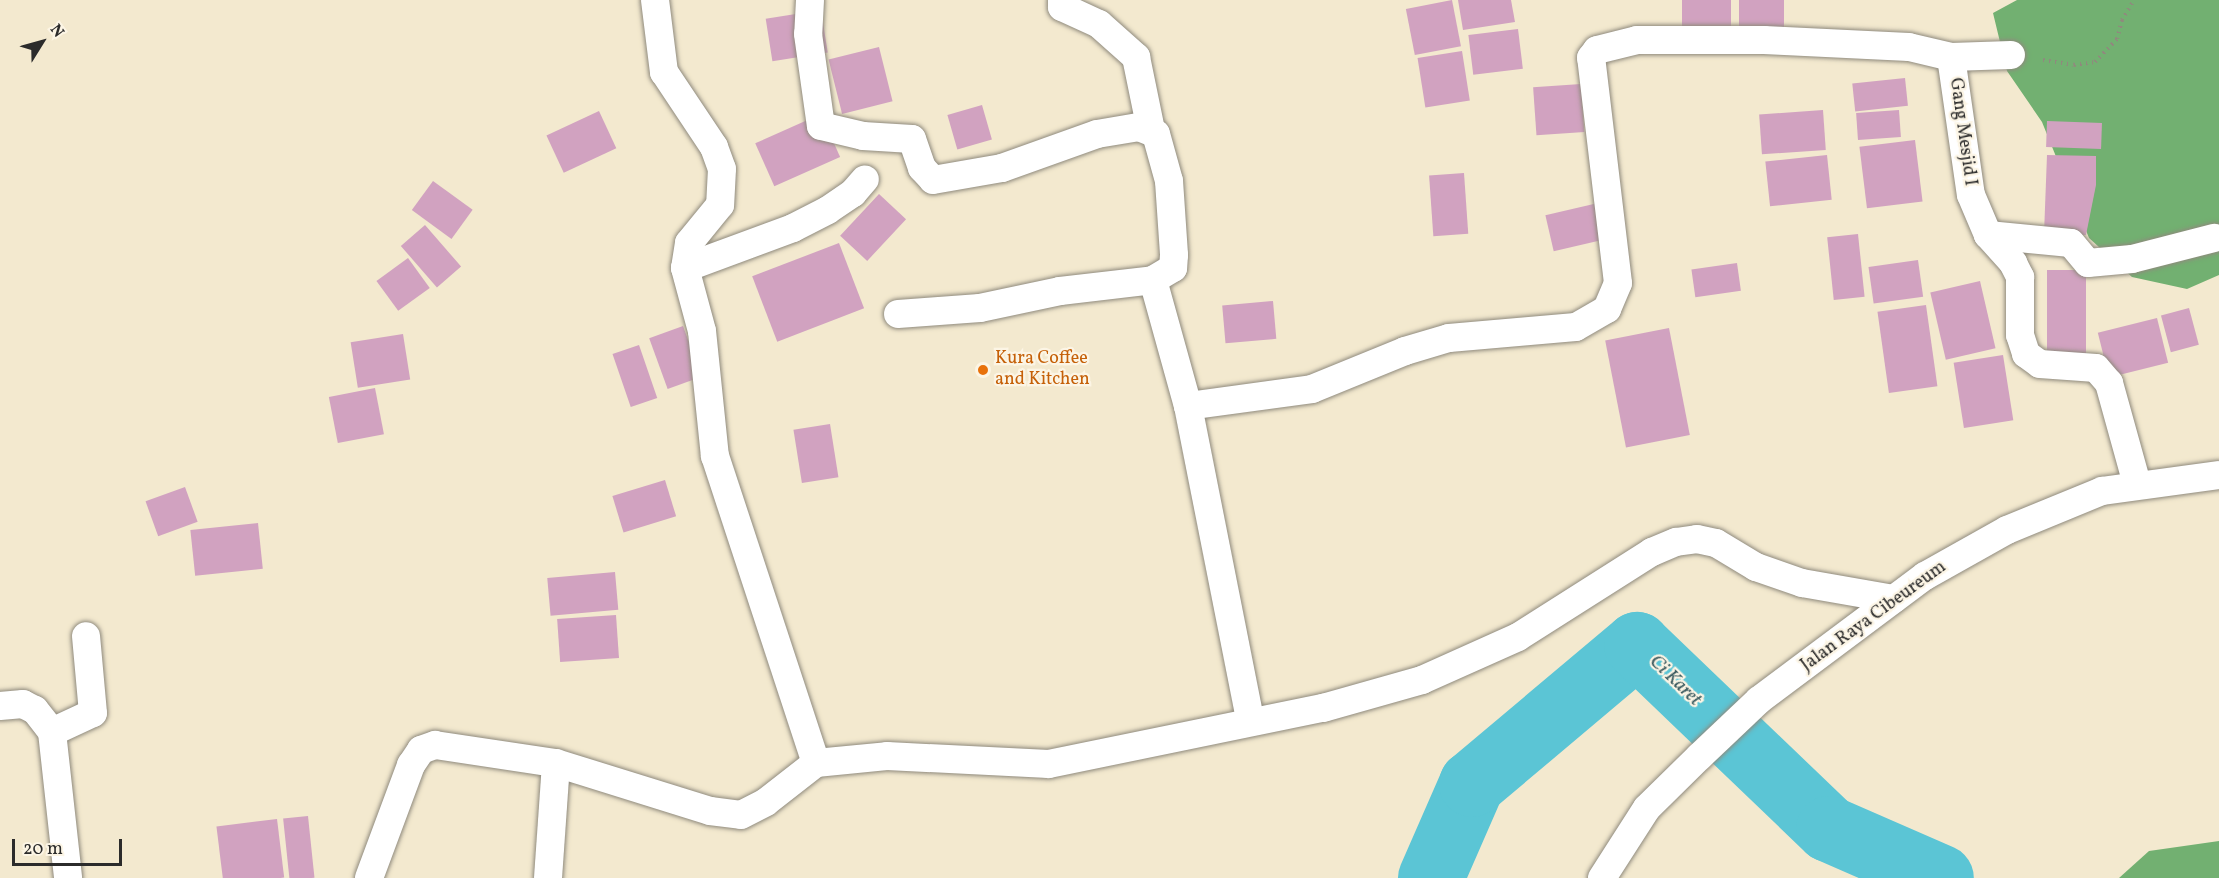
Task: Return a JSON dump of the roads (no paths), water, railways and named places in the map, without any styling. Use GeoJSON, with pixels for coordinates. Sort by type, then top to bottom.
{"type":"FeatureCollection","features":[{"type":"Feature","properties":{"kind":"street"},"geometry":{"type":"LineString","coordinates":[[655,0],[664,72],[714,147],[722,169],[720,205],[689,243],[685,268],[702,331],[715,456],[816,763]]}},
{"type":"Feature","properties":{"kind":"street"},"geometry":{"type":"LineString","coordinates":[[810,0],[808,34],[821,126],[863,136],[912,139],[922,168],[933,180],[1002,168],[1097,134],[1139,127],[1156,134],[1169,181],[1173,268],[1153,280],[1060,291],[980,308],[898,314]]}},
{"type":"Feature","properties":{"kind":"street"},"geometry":{"type":"LineString","coordinates":[[1062,0],[1062,7],[1099,24],[1136,57],[1151,130]]}},
{"type":"Feature","properties":{"kind":"street"},"geometry":{"type":"LineString","coordinates":[[1188,406],[1312,389],[1405,351],[1449,338],[1576,327],[1608,309],[1618,283],[1591,58],[1596,50],[1637,40],[1764,40],[1909,47],[1951,57],[2011,55]]}},
{"type":"Feature","properties":{"kind":"street","name":"Gang Mesjid I"},"geometry":{"type":"LineString","coordinates":[[1951,57],[1971,195],[1988,235],[2013,263],[2020,277],[2020,335],[2026,354],[2040,364],[2096,368],[2109,383],[2137,484]]}},
{"type":"Feature","properties":{"kind":"street"},"geometry":{"type":"LineString","coordinates":[[685,268],[793,228],[828,210],[853,193],[865,179]]}},
{"type":"Feature","properties":{"kind":"street"},"geometry":{"type":"LineString","coordinates":[[1988,235],[2071,243],[2088,262],[2132,259],[2214,238]]}},
{"type":"Feature","properties":{"kind":"street"},"geometry":{"type":"LineString","coordinates":[[1153,280],[1188,406],[1250,720]]}},
{"type":"Feature","properties":{"kind":"street","name":"Jalan Raya Cibeureum"},"geometry":{"type":"LineString","coordinates":[[1602,878],[1647,808],[1759,700],[1943,565],[2050,510],[2102,491],[2137,484],[2219,475]]}},
{"type":"Feature","properties":{"kind":"street"},"geometry":{"type":"LineString","coordinates":[[369,878],[411,765],[421,750],[435,745],[556,763],[710,811],[741,815],[766,802],[816,763],[887,756],[1049,764],[1250,720],[1323,708],[1422,680],[1476,660],[1652,552],[1676,542],[1697,539],[1716,543],[1756,567],[1802,583],[1894,599]]}},
{"type":"Feature","properties":{"kind":"street"},"geometry":{"type":"LineString","coordinates":[[52,732],[93,713],[86,636]]}},
{"type":"Feature","properties":{"kind":"street"},"geometry":{"type":"LineString","coordinates":[[0,706],[23,705],[36,710],[52,732],[68,878]]}},
{"type":"Feature","properties":{"kind":"street"},"geometry":{"type":"LineString","coordinates":[[548,878],[556,763]]}},
{"type":"Feature","properties":{"kind":"waterway","name":"Ci Karet"},"geometry":{"type":"LineString","coordinates":[[1431,878],[1472,784],[1637,645],[1829,829],[1941,878]]}},
{"type":"Feature","properties":{"kind":"place","name":"Kura Coffee and Kitchen"},"geometry":{"type":"Point","coordinates":[983,370]}}]}
